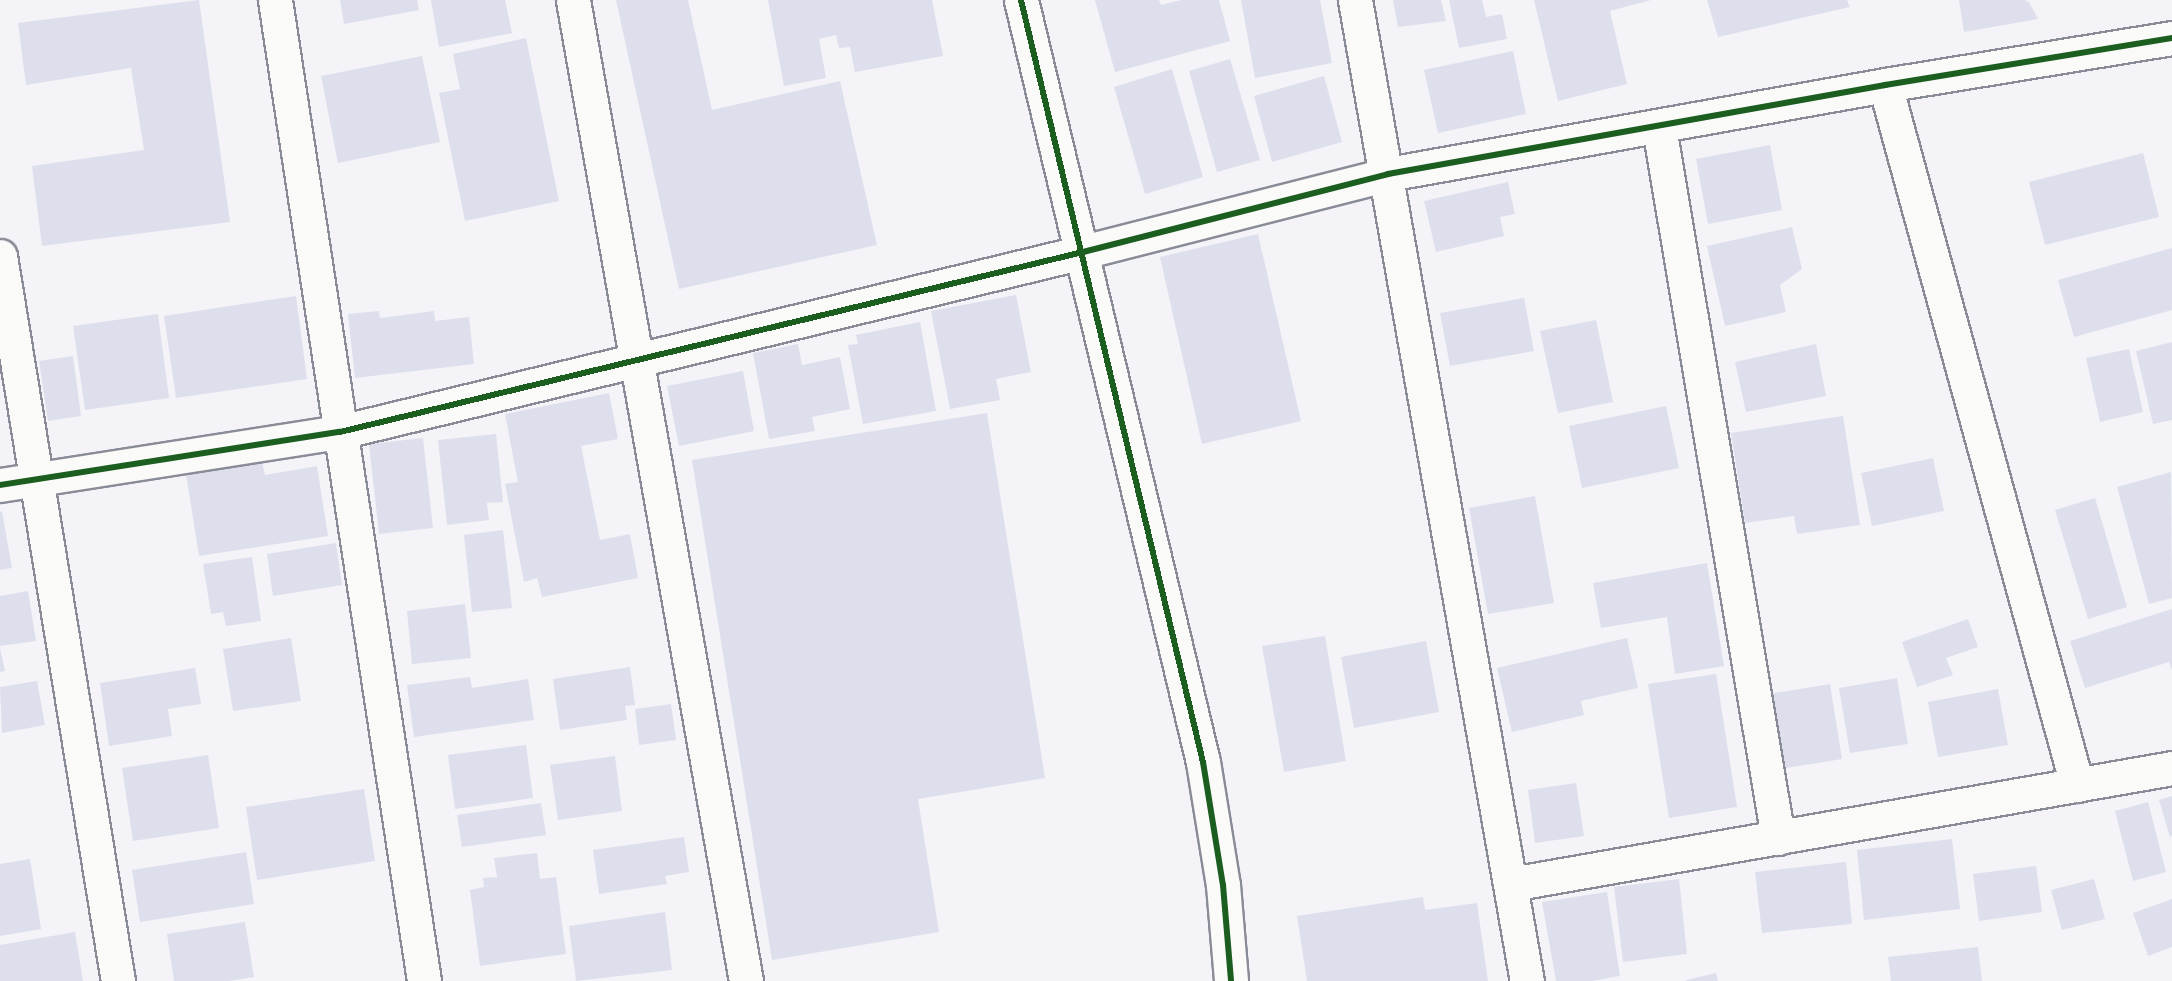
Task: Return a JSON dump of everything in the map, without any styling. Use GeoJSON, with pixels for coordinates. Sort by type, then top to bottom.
{"type":"FeatureCollection","features":[{"type":"Feature","properties":{"kind":"street"},"geometry":{"type":"LineString","coordinates":[[275,0],[424,981]]}},
{"type":"Feature","properties":{"kind":"street"},"geometry":{"type":"LineString","coordinates":[[573,0],[746,981]]}},
{"type":"Feature","properties":{"kind":"street"},"geometry":{"type":"LineString","coordinates":[[1021,0],[1203,762],[1223,885],[1231,981]]}},
{"type":"Feature","properties":{"kind":"street"},"geometry":{"type":"LineString","coordinates":[[1355,0],[1388,174],[1527,981]]}},
{"type":"Feature","properties":{"kind":"street"},"geometry":{"type":"LineString","coordinates":[[0,486],[340,432],[1083,252],[1388,174],[2172,38]]}},
{"type":"Feature","properties":{"kind":"street"},"geometry":{"type":"LineString","coordinates":[[1885,86],[2077,785]]}},
{"type":"Feature","properties":{"kind":"street"},"geometry":{"type":"LineString","coordinates":[[1659,127],[1778,838]]}},
{"type":"Feature","properties":{"kind":"street"},"geometry":{"type":"LineString","coordinates":[[0,256],[118,981]]}},
{"type":"Feature","properties":{"kind":"street"},"geometry":{"type":"LineString","coordinates":[[1511,884],[2172,768]]}},
{"type":"Feature","properties":{"kind":"building"},"geometry":{"type":"Polygon","coordinates":[[[199,0],[230,222],[42,246],[32,166],[144,150],[131,68],[26,85],[18,23],[199,0]]]}},
{"type":"Feature","properties":{"kind":"building"},"geometry":{"type":"Polygon","coordinates":[[[340,0],[417,0],[419,10],[344,24],[340,0]]]}},
{"type":"Feature","properties":{"kind":"building"},"geometry":{"type":"Polygon","coordinates":[[[431,0],[505,0],[512,33],[439,47],[431,0]]]}},
{"type":"Feature","properties":{"kind":"building"},"geometry":{"type":"Polygon","coordinates":[[[616,0],[688,0],[712,110],[840,81],[877,245],[679,289],[616,0]]]}},
{"type":"Feature","properties":{"kind":"building"},"geometry":{"type":"Polygon","coordinates":[[[768,0],[932,0],[943,56],[855,72],[850,47],[839,48],[836,35],[819,39],[826,78],[784,86],[768,0]]]}},
{"type":"Feature","properties":{"kind":"building"},"geometry":{"type":"Polygon","coordinates":[[[1095,0],[1159,0],[1161,5],[1181,0],[1219,0],[1230,41],[1115,72],[1095,0]]]}},
{"type":"Feature","properties":{"kind":"building"},"geometry":{"type":"Polygon","coordinates":[[[1241,0],[1320,0],[1332,63],[1255,78],[1241,0]]]}},
{"type":"Feature","properties":{"kind":"building"},"geometry":{"type":"Polygon","coordinates":[[[1393,0],[1441,0],[1446,21],[1398,27],[1393,0]]]}},
{"type":"Feature","properties":{"kind":"building"},"geometry":{"type":"Polygon","coordinates":[[[1449,0],[1482,0],[1486,17],[1502,14],[1507,39],[1459,48],[1449,0]]]}},
{"type":"Feature","properties":{"kind":"building"},"geometry":{"type":"Polygon","coordinates":[[[1534,0],[1651,0],[1610,11],[1627,84],[1558,101],[1534,0]]]}},
{"type":"Feature","properties":{"kind":"building"},"geometry":{"type":"Polygon","coordinates":[[[1707,0],[1847,0],[1850,7],[1718,37],[1707,0]]]}},
{"type":"Feature","properties":{"kind":"building"},"geometry":{"type":"Polygon","coordinates":[[[1959,0],[2024,0],[2029,2],[2038,19],[1964,32],[1959,0]]]}},
{"type":"Feature","properties":{"kind":"building"},"geometry":{"type":"Polygon","coordinates":[[[526,38],[559,201],[465,221],[439,93],[460,89],[453,54],[526,38]]]}},
{"type":"Feature","properties":{"kind":"building"},"geometry":{"type":"Polygon","coordinates":[[[1513,51],[1526,114],[1438,133],[1424,70],[1513,51]]]}},
{"type":"Feature","properties":{"kind":"building"},"geometry":{"type":"Polygon","coordinates":[[[422,56],[440,142],[338,163],[321,76],[422,56]]]}},
{"type":"Feature","properties":{"kind":"building"},"geometry":{"type":"Polygon","coordinates":[[[1230,59],[1260,160],[1217,172],[1189,71],[1230,59]]]}},
{"type":"Feature","properties":{"kind":"building"},"geometry":{"type":"Polygon","coordinates":[[[1172,69],[1203,177],[1145,194],[1114,87],[1172,69]]]}},
{"type":"Feature","properties":{"kind":"building"},"geometry":{"type":"Polygon","coordinates":[[[1324,76],[1342,142],[1272,162],[1254,96],[1324,76]]]}},
{"type":"Feature","properties":{"kind":"building"},"geometry":{"type":"Polygon","coordinates":[[[1770,145],[1782,210],[1708,224],[1696,159],[1770,145]]]}},
{"type":"Feature","properties":{"kind":"building"},"geometry":{"type":"Polygon","coordinates":[[[2143,153],[2159,217],[2045,245],[2029,182],[2143,153]]]}},
{"type":"Feature","properties":{"kind":"building"},"geometry":{"type":"Polygon","coordinates":[[[1508,182],[1515,214],[1500,217],[1504,236],[1436,252],[1424,201],[1508,182]]]}},
{"type":"Feature","properties":{"kind":"building"},"geometry":{"type":"Polygon","coordinates":[[[1792,227],[1802,269],[1780,285],[1786,312],[1725,326],[1707,246],[1792,227]]]}},
{"type":"Feature","properties":{"kind":"building"},"geometry":{"type":"Polygon","coordinates":[[[1258,234],[1301,421],[1202,444],[1160,257],[1258,234]]]}},
{"type":"Feature","properties":{"kind":"building"},"geometry":{"type":"Polygon","coordinates":[[[2172,248],[2172,310],[2074,337],[2058,280],[2172,248]]]}},
{"type":"Feature","properties":{"kind":"building"},"geometry":{"type":"Polygon","coordinates":[[[1016,295],[1031,372],[996,379],[1000,400],[950,409],[931,311],[1016,295]]]}},
{"type":"Feature","properties":{"kind":"building"},"geometry":{"type":"Polygon","coordinates":[[[296,296],[307,379],[176,398],[164,316],[296,296]]]}},
{"type":"Feature","properties":{"kind":"building"},"geometry":{"type":"Polygon","coordinates":[[[1524,298],[1534,351],[1450,366],[1440,313],[1524,298]]]}},
{"type":"Feature","properties":{"kind":"building"},"geometry":{"type":"Polygon","coordinates":[[[379,311],[380,318],[434,311],[435,321],[469,317],[474,364],[355,378],[348,314],[379,311]]]}},
{"type":"Feature","properties":{"kind":"building"},"geometry":{"type":"Polygon","coordinates":[[[158,314],[169,398],[85,410],[73,326],[158,314]]]}},
{"type":"Feature","properties":{"kind":"building"},"geometry":{"type":"Polygon","coordinates":[[[1596,320],[1613,402],[1558,413],[1540,331],[1596,320]]]}},
{"type":"Feature","properties":{"kind":"building"},"geometry":{"type":"Polygon","coordinates":[[[920,322],[936,411],[863,424],[848,345],[858,344],[856,335],[920,322]]]}},
{"type":"Feature","properties":{"kind":"building"},"geometry":{"type":"Polygon","coordinates":[[[2172,342],[2172,420],[2153,424],[2136,351],[2172,342]]]}},
{"type":"Feature","properties":{"kind":"building"},"geometry":{"type":"Polygon","coordinates":[[[798,344],[802,365],[840,357],[850,409],[812,417],[815,431],[769,439],[753,353],[798,344]]]}},
{"type":"Feature","properties":{"kind":"building"},"geometry":{"type":"Polygon","coordinates":[[[1816,344],[1826,396],[1746,412],[1735,362],[1816,344]]]}},
{"type":"Feature","properties":{"kind":"building"},"geometry":{"type":"Polygon","coordinates":[[[2129,349],[2143,412],[2100,422],[2086,358],[2129,349]]]}},
{"type":"Feature","properties":{"kind":"building"},"geometry":{"type":"Polygon","coordinates":[[[73,356],[81,416],[48,421],[39,361],[73,356]]]}},
{"type":"Feature","properties":{"kind":"building"},"geometry":{"type":"Polygon","coordinates":[[[743,371],[754,431],[679,446],[667,386],[743,371]]]}},
{"type":"Feature","properties":{"kind":"building"},"geometry":{"type":"Polygon","coordinates":[[[609,393],[618,439],[581,446],[600,540],[630,534],[638,578],[542,597],[537,578],[524,582],[505,484],[518,482],[505,414],[609,393]]]}},
{"type":"Feature","properties":{"kind":"building"},"geometry":{"type":"Polygon","coordinates":[[[1666,406],[1679,468],[1582,488],[1569,426],[1666,406]]]}},
{"type":"Feature","properties":{"kind":"building"},"geometry":{"type":"Polygon","coordinates":[[[987,413],[1045,778],[918,799],[939,932],[772,960],[692,460],[987,413]]]}},
{"type":"Feature","properties":{"kind":"building"},"geometry":{"type":"Polygon","coordinates":[[[1843,416],[1860,525],[1797,534],[1794,516],[1745,523],[1731,433],[1843,416]]]}},
{"type":"Feature","properties":{"kind":"building"},"geometry":{"type":"Polygon","coordinates":[[[496,434],[503,502],[487,503],[489,520],[447,525],[438,440],[496,434]]]}},
{"type":"Feature","properties":{"kind":"building"},"geometry":{"type":"Polygon","coordinates":[[[423,438],[433,528],[379,534],[369,444],[423,438]]]}},
{"type":"Feature","properties":{"kind":"building"},"geometry":{"type":"Polygon","coordinates":[[[1933,458],[1944,511],[1872,526],[1861,473],[1933,458]]]}},
{"type":"Feature","properties":{"kind":"building"},"geometry":{"type":"Polygon","coordinates":[[[262,462],[265,475],[317,466],[328,536],[199,556],[186,474],[262,462]]]}},
{"type":"Feature","properties":{"kind":"building"},"geometry":{"type":"Polygon","coordinates":[[[2171,472],[2172,598],[2149,604],[2117,487],[2171,472]]]}},
{"type":"Feature","properties":{"kind":"building"},"geometry":{"type":"Polygon","coordinates":[[[1535,496],[1554,603],[1488,614],[1469,508],[1535,496]]]}},
{"type":"Feature","properties":{"kind":"building"},"geometry":{"type":"Polygon","coordinates":[[[2095,498],[2127,607],[2088,619],[2055,510],[2095,498]]]}},
{"type":"Feature","properties":{"kind":"building"},"geometry":{"type":"Polygon","coordinates":[[[2,511],[12,568],[0,570],[0,512],[2,511]]]}},
{"type":"Feature","properties":{"kind":"building"},"geometry":{"type":"Polygon","coordinates":[[[503,530],[512,608],[472,612],[464,535],[503,530]]]}},
{"type":"Feature","properties":{"kind":"building"},"geometry":{"type":"Polygon","coordinates":[[[336,543],[342,585],[273,596],[267,554],[336,543]]]}},
{"type":"Feature","properties":{"kind":"building"},"geometry":{"type":"Polygon","coordinates":[[[252,557],[261,621],[226,626],[223,612],[211,614],[203,564],[252,557]]]}},
{"type":"Feature","properties":{"kind":"building"},"geometry":{"type":"Polygon","coordinates":[[[1707,563],[1724,666],[1675,674],[1667,617],[1601,628],[1593,583],[1707,563]]]}},
{"type":"Feature","properties":{"kind":"building"},"geometry":{"type":"Polygon","coordinates":[[[28,591],[36,641],[0,646],[0,596],[28,591]]]}},
{"type":"Feature","properties":{"kind":"building"},"geometry":{"type":"Polygon","coordinates":[[[465,604],[471,658],[412,664],[407,611],[465,604]]]}},
{"type":"Feature","properties":{"kind":"building"},"geometry":{"type":"Polygon","coordinates":[[[2172,609],[2172,670],[2169,662],[2085,688],[2070,641],[2172,609]]]}},
{"type":"Feature","properties":{"kind":"building"},"geometry":{"type":"Polygon","coordinates":[[[1968,619],[1978,647],[1946,658],[1953,675],[1917,687],[1902,642],[1968,619]]]}},
{"type":"Feature","properties":{"kind":"building"},"geometry":{"type":"Polygon","coordinates":[[[1325,636],[1346,761],[1284,772],[1262,646],[1325,636]]]}},
{"type":"Feature","properties":{"kind":"building"},"geometry":{"type":"Polygon","coordinates":[[[291,638],[301,701],[233,711],[223,649],[291,638]]]}},
{"type":"Feature","properties":{"kind":"building"},"geometry":{"type":"Polygon","coordinates":[[[1627,638],[1638,688],[1581,701],[1584,715],[1512,732],[1497,668],[1627,638]]]}},
{"type":"Feature","properties":{"kind":"building"},"geometry":{"type":"Polygon","coordinates":[[[1426,641],[1439,712],[1354,728],[1341,657],[1426,641]]]}},
{"type":"Feature","properties":{"kind":"building"},"geometry":{"type":"Polygon","coordinates":[[[0,648],[5,671],[0,672],[0,648]]]}},
{"type":"Feature","properties":{"kind":"building"},"geometry":{"type":"Polygon","coordinates":[[[630,667],[635,705],[625,706],[627,720],[560,730],[553,679],[630,667]]]}},
{"type":"Feature","properties":{"kind":"building"},"geometry":{"type":"Polygon","coordinates":[[[195,668],[201,704],[168,709],[172,736],[109,746],[100,683],[195,668]]]}},
{"type":"Feature","properties":{"kind":"building"},"geometry":{"type":"Polygon","coordinates":[[[1716,674],[1737,807],[1669,818],[1648,684],[1716,674]]]}},
{"type":"Feature","properties":{"kind":"building"},"geometry":{"type":"Polygon","coordinates":[[[470,677],[472,688],[528,679],[534,720],[414,737],[407,685],[470,677]]]}},
{"type":"Feature","properties":{"kind":"building"},"geometry":{"type":"Polygon","coordinates":[[[1897,678],[1908,744],[1850,753],[1839,688],[1897,678]]]}},
{"type":"Feature","properties":{"kind":"building"},"geometry":{"type":"Polygon","coordinates":[[[37,681],[45,725],[2,733],[0,687],[37,681]]]}},
{"type":"Feature","properties":{"kind":"building"},"geometry":{"type":"Polygon","coordinates":[[[1830,684],[1842,759],[1780,769],[1768,694],[1830,684]]]}},
{"type":"Feature","properties":{"kind":"building"},"geometry":{"type":"Polygon","coordinates":[[[1998,689],[2008,745],[1938,757],[1928,702],[1998,689]]]}},
{"type":"Feature","properties":{"kind":"building"},"geometry":{"type":"Polygon","coordinates":[[[671,704],[676,740],[639,745],[635,709],[671,704]]]}},
{"type":"Feature","properties":{"kind":"building"},"geometry":{"type":"Polygon","coordinates":[[[526,745],[533,798],[455,809],[448,755],[526,745]]]}},
{"type":"Feature","properties":{"kind":"building"},"geometry":{"type":"Polygon","coordinates":[[[208,755],[219,828],[133,841],[122,768],[208,755]]]}},
{"type":"Feature","properties":{"kind":"building"},"geometry":{"type":"Polygon","coordinates":[[[615,756],[622,811],[558,820],[550,765],[615,756]]]}},
{"type":"Feature","properties":{"kind":"building"},"geometry":{"type":"Polygon","coordinates":[[[1576,783],[1584,836],[1535,843],[1528,790],[1576,783]]]}},
{"type":"Feature","properties":{"kind":"building"},"geometry":{"type":"Polygon","coordinates":[[[364,789],[375,861],[257,880],[246,807],[364,789]]]}},
{"type":"Feature","properties":{"kind":"building"},"geometry":{"type":"Polygon","coordinates":[[[2172,796],[2172,836],[2170,837],[2159,800],[2172,796]]]}},
{"type":"Feature","properties":{"kind":"building"},"geometry":{"type":"Polygon","coordinates":[[[2148,802],[2166,872],[2133,881],[2115,811],[2148,802]]]}},
{"type":"Feature","properties":{"kind":"building"},"geometry":{"type":"Polygon","coordinates":[[[541,803],[546,835],[462,847],[457,815],[541,803]]]}},
{"type":"Feature","properties":{"kind":"building"},"geometry":{"type":"Polygon","coordinates":[[[684,837],[689,872],[665,876],[667,884],[599,894],[593,850],[684,837]]]}},
{"type":"Feature","properties":{"kind":"building"},"geometry":{"type":"Polygon","coordinates":[[[1952,839],[1960,909],[1864,920],[1857,850],[1952,839]]]}},
{"type":"Feature","properties":{"kind":"building"},"geometry":{"type":"Polygon","coordinates":[[[246,852],[254,904],[140,922],[132,870],[246,852]]]}},
{"type":"Feature","properties":{"kind":"building"},"geometry":{"type":"Polygon","coordinates":[[[537,853],[540,879],[556,877],[566,954],[480,966],[470,890],[484,887],[483,878],[497,877],[494,858],[537,853]]]}},
{"type":"Feature","properties":{"kind":"building"},"geometry":{"type":"Polygon","coordinates":[[[30,859],[41,929],[0,936],[0,864],[30,859]]]}},
{"type":"Feature","properties":{"kind":"building"},"geometry":{"type":"Polygon","coordinates":[[[1846,862],[1852,924],[1762,933],[1755,872],[1846,862]]]}},
{"type":"Feature","properties":{"kind":"building"},"geometry":{"type":"Polygon","coordinates":[[[2036,866],[2042,912],[1979,921],[1973,874],[2036,866]]]}},
{"type":"Feature","properties":{"kind":"building"},"geometry":{"type":"Polygon","coordinates":[[[1679,879],[1687,954],[1623,962],[1614,887],[1679,879]]]}},
{"type":"Feature","properties":{"kind":"building"},"geometry":{"type":"Polygon","coordinates":[[[2094,879],[2105,919],[2062,930],[2051,890],[2094,879]]]}},
{"type":"Feature","properties":{"kind":"building"},"geometry":{"type":"Polygon","coordinates":[[[1607,892],[1620,976],[1592,981],[1556,981],[1542,902],[1607,892]]]}},
{"type":"Feature","properties":{"kind":"building"},"geometry":{"type":"Polygon","coordinates":[[[1423,897],[1425,910],[1477,903],[1488,981],[1307,981],[1297,916],[1423,897]]]}},
{"type":"Feature","properties":{"kind":"building"},"geometry":{"type":"Polygon","coordinates":[[[2172,899],[2172,947],[2148,956],[2133,913],[2172,899]]]}},
{"type":"Feature","properties":{"kind":"building"},"geometry":{"type":"Polygon","coordinates":[[[665,912],[672,970],[576,981],[569,926],[665,912]]]}},
{"type":"Feature","properties":{"kind":"building"},"geometry":{"type":"Polygon","coordinates":[[[245,922],[254,977],[229,981],[174,981],[167,934],[245,922]]]}},
{"type":"Feature","properties":{"kind":"building"},"geometry":{"type":"Polygon","coordinates":[[[75,932],[83,981],[0,981],[0,945],[75,932]]]}},
{"type":"Feature","properties":{"kind":"building"},"geometry":{"type":"Polygon","coordinates":[[[1978,947],[1982,981],[1891,981],[1888,957],[1978,947]]]}},
{"type":"Feature","properties":{"kind":"building"},"geometry":{"type":"Polygon","coordinates":[[[1716,973],[1718,981],[1686,981],[1686,980],[1716,973]]]}},
{"type":"Feature","properties":{"kind":"cycle path"},"geometry":{"type":"LineString","coordinates":[[1021,0],[1203,762],[1223,885],[1231,981]]}},
{"type":"Feature","properties":{"kind":"cycle path"},"geometry":{"type":"LineString","coordinates":[[0,485],[340,432],[1083,252],[1388,174],[1885,85],[2172,38]]}}]}
